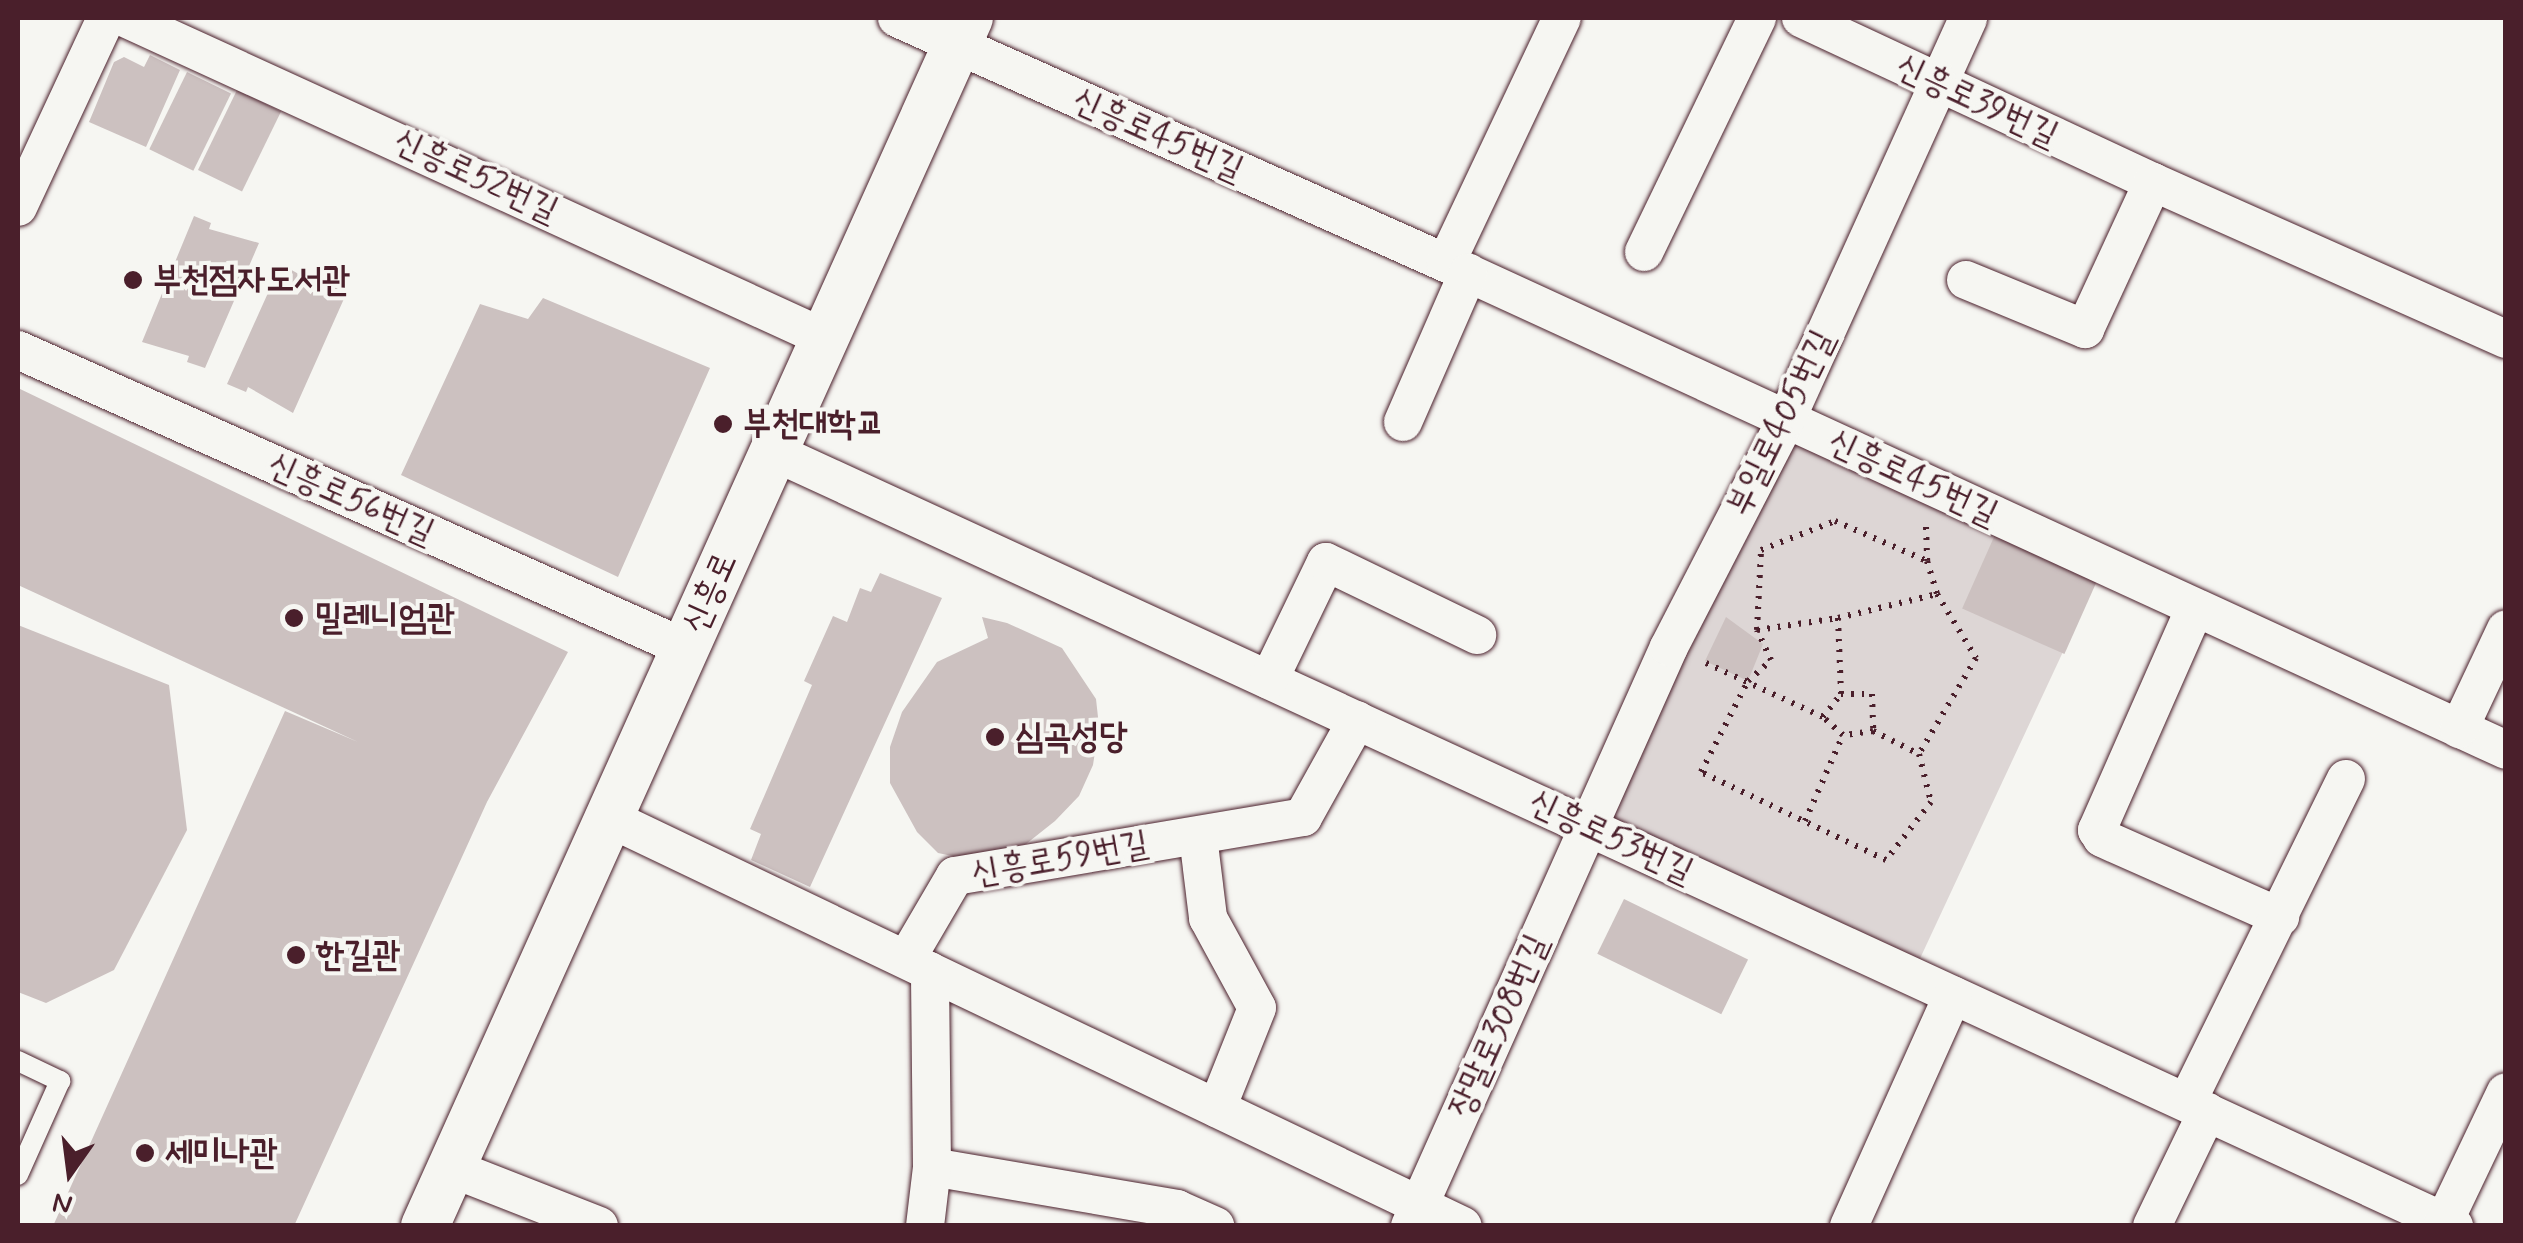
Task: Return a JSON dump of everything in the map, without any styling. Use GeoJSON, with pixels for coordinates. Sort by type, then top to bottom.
{"type":"FeatureCollection","features":[{"type":"Feature","properties":{"kind":"street"},"geometry":{"type":"LineString","coordinates":[[18,207],[106,18]]}},
{"type":"Feature","properties":{"kind":"street","name":"신흥로52번길"},"geometry":{"type":"LineString","coordinates":[[125,18],[825,338]]}},
{"type":"Feature","properties":{"kind":"street","name":"신흥로45번길"},"geometry":{"type":"LineString","coordinates":[[896,18],[963,31],[1457,268],[2506,750]]}},
{"type":"Feature","properties":{"kind":"street"},"geometry":{"type":"LineString","coordinates":[[1403,422],[1457,268],[1562,18]]}},
{"type":"Feature","properties":{"kind":"street"},"geometry":{"type":"LineString","coordinates":[[1644,252],[1757,18]]}},
{"type":"Feature","properties":{"kind":"street","name":"신흥로39번길"},"geometry":{"type":"LineString","coordinates":[[1802,18],[2154,182],[2506,339]]}},
{"type":"Feature","properties":{"kind":"street","name":"부일로405번길"},"geometry":{"type":"LineString","coordinates":[[1589,827],[1669,647],[1786,420],[1968,18]]}},
{"type":"Feature","properties":{"kind":"street","name":"신흥로"},"geometry":{"type":"LineString","coordinates":[[425,1226],[963,31]]}},
{"type":"Feature","properties":{"kind":"street"},"geometry":{"type":"LineString","coordinates":[[1966,280],[2085,328],[2154,182]]}},
{"type":"Feature","properties":{"kind":"street","name":"신흥로56번길"},"geometry":{"type":"LineString","coordinates":[[18,350],[685,648]]}},
{"type":"Feature","properties":{"kind":"street","name":"신흥로53번길"},"geometry":{"type":"LineString","coordinates":[[774,452],[2447,1224]]}},
{"type":"Feature","properties":{"kind":"street"},"geometry":{"type":"LineString","coordinates":[[1269,680],[1326,562],[1477,635]]}},
{"type":"Feature","properties":{"kind":"street"},"geometry":{"type":"LineString","coordinates":[[2194,608],[2097,830],[2102,838],[2280,917]]}},
{"type":"Feature","properties":{"kind":"street"},"geometry":{"type":"LineString","coordinates":[[2459,729],[2506,630]]}},
{"type":"Feature","properties":{"kind":"street","name":"신흥로59번길"},"geometry":{"type":"LineString","coordinates":[[918,964],[955,876],[1303,816],[1357,720]]}},
{"type":"Feature","properties":{"kind":"street"},"geometry":{"type":"LineString","coordinates":[[2152,1226],[2197,1107],[2280,917],[2346,779]]}},
{"type":"Feature","properties":{"kind":"street"},"geometry":{"type":"LineString","coordinates":[[609,818],[1217,1108],[1415,1215],[1464,1226]]}},
{"type":"Feature","properties":{"kind":"street","name":"장말로308번길"},"geometry":{"type":"LineString","coordinates":[[1415,1215],[1589,827]]}},
{"type":"Feature","properties":{"kind":"street","name":"신흥로59번길"},"geometry":{"type":"LineString","coordinates":[[1198,836],[1208,918],[1257,1008],[1217,1108]]}},
{"type":"Feature","properties":{"kind":"street"},"geometry":{"type":"LineString","coordinates":[[918,964],[932,1167],[926,1226]]}},
{"type":"Feature","properties":{"kind":"street"},"geometry":{"type":"LineString","coordinates":[[1849,1226],[1953,995]]}},
{"type":"Feature","properties":{"kind":"street"},"geometry":{"type":"LineString","coordinates":[[2447,1224],[2506,1092]]}},
{"type":"Feature","properties":{"kind":"street"},"geometry":{"type":"LineString","coordinates":[[932,1167],[1177,1209],[1215,1226]]}},
{"type":"Feature","properties":{"kind":"street"},"geometry":{"type":"LineString","coordinates":[[451,1168],[599,1226]]}},
{"type":"Feature","properties":{"kind":"lane"},"geometry":{"type":"LineString","coordinates":[[18,1062],[60,1080],[18,1175]]}},
{"type":"Feature","properties":{"kind":"path"},"geometry":{"type":"LineString","coordinates":[[1835,521],[1926,560],[1937,594],[1976,658],[1919,754],[1931,802],[1886,860],[1701,772],[1748,681],[1771,660],[1757,630],[1761,550],[1835,521]]}},
{"type":"Feature","properties":{"kind":"path"},"geometry":{"type":"LineString","coordinates":[[1757,630],[1838,618],[1937,594]]}},
{"type":"Feature","properties":{"kind":"path"},"geometry":{"type":"LineString","coordinates":[[1823,716],[1840,694],[1838,618]]}},
{"type":"Feature","properties":{"kind":"path"},"geometry":{"type":"LineString","coordinates":[[1748,681],[1823,716],[1842,736]]}},
{"type":"Feature","properties":{"kind":"path"},"geometry":{"type":"LineString","coordinates":[[1840,694],[1872,694],[1873,731]]}},
{"type":"Feature","properties":{"kind":"path"},"geometry":{"type":"LineString","coordinates":[[1842,736],[1873,731],[1919,754]]}},
{"type":"Feature","properties":{"kind":"path"},"geometry":{"type":"LineString","coordinates":[[1805,822],[1842,736]]}},
{"type":"Feature","properties":{"kind":"shaded area"},"geometry":{"type":"Polygon","coordinates":[[[1786,420],[2102,567],[1911,977],[1595,830],[1786,420]]]}},
{"type":"Feature","properties":{"kind":"building"},"geometry":{"type":"Polygon","coordinates":[[[150,55],[180,70],[146,147],[89,122],[114,62],[124,57],[144,67],[150,55]]]}},
{"type":"Feature","properties":{"kind":"building"},"geometry":{"type":"Polygon","coordinates":[[[187,72],[231,93],[193,171],[149,149],[187,72]]]}},
{"type":"Feature","properties":{"kind":"building"},"geometry":{"type":"Polygon","coordinates":[[[237,90],[281,111],[242,191],[198,170],[237,90]]]}},
{"type":"Feature","properties":{"kind":"building"},"geometry":{"type":"Polygon","coordinates":[[[194,216],[211,223],[209,229],[259,243],[205,368],[187,362],[189,356],[142,342],[194,216]]]}},
{"type":"Feature","properties":{"kind":"building"},"geometry":{"type":"Polygon","coordinates":[[[281,264],[325,289],[328,285],[347,292],[293,413],[248,387],[246,392],[227,384],[281,264]]]}},
{"type":"Feature","properties":{"kind":"building"},"geometry":{"type":"Polygon","coordinates":[[[543,298],[710,368],[618,577],[401,475],[480,304],[528,319],[543,298]]]}},
{"type":"Feature","properties":{"kind":"building"},"geometry":{"type":"Polygon","coordinates":[[[18,388],[568,652],[487,802],[294,1226],[53,1226],[285,711],[358,742],[18,585],[18,388]]]}},
{"type":"Feature","properties":{"kind":"building"},"geometry":{"type":"Polygon","coordinates":[[[2002,519],[2104,565],[2064,654],[1962,609],[2002,519]]]}},
{"type":"Feature","properties":{"kind":"building"},"geometry":{"type":"Polygon","coordinates":[[[880,573],[942,598],[810,887],[751,860],[761,834],[750,829],[812,685],[804,681],[833,616],[847,622],[860,588],[871,592],[880,573]]]}},
{"type":"Feature","properties":{"kind":"building","name":"심곡성당"},"geometry":{"type":"Polygon","coordinates":[[[982,617],[1007,623],[1062,648],[1096,699],[1099,726],[1093,765],[1079,796],[1055,821],[1026,844],[967,859],[938,853],[917,832],[890,783],[890,747],[902,712],[937,662],[988,638],[982,617]]]}},
{"type":"Feature","properties":{"kind":"building"},"geometry":{"type":"Polygon","coordinates":[[[1726,617],[1763,644],[1748,681],[1705,661],[1726,617]]]}},
{"type":"Feature","properties":{"kind":"building"},"geometry":{"type":"Polygon","coordinates":[[[18,625],[169,685],[187,830],[114,970],[46,1003],[18,992],[18,625]]]}},
{"type":"Feature","properties":{"kind":"building"},"geometry":{"type":"Polygon","coordinates":[[[1624,899],[1748,959],[1721,1014],[1597,954],[1624,899]]]}},
{"type":"Feature","properties":{"kind":"place","name":"부천점자도서관"},"geometry":{"type":"Point","coordinates":[133,280]}},
{"type":"Feature","properties":{"kind":"place","name":"부천대학교"},"geometry":{"type":"Point","coordinates":[723,424]}},
{"type":"Feature","properties":{"kind":"place","name":"밀레니엄관"},"geometry":{"type":"Point","coordinates":[294,618]}},
{"type":"Feature","properties":{"kind":"place","name":"심곡성당"},"geometry":{"type":"Point","coordinates":[995,737]}},
{"type":"Feature","properties":{"kind":"place","name":"한길관"},"geometry":{"type":"Point","coordinates":[296,955]}},
{"type":"Feature","properties":{"kind":"place","name":"세미나관"},"geometry":{"type":"Point","coordinates":[145,1153]}}]}
